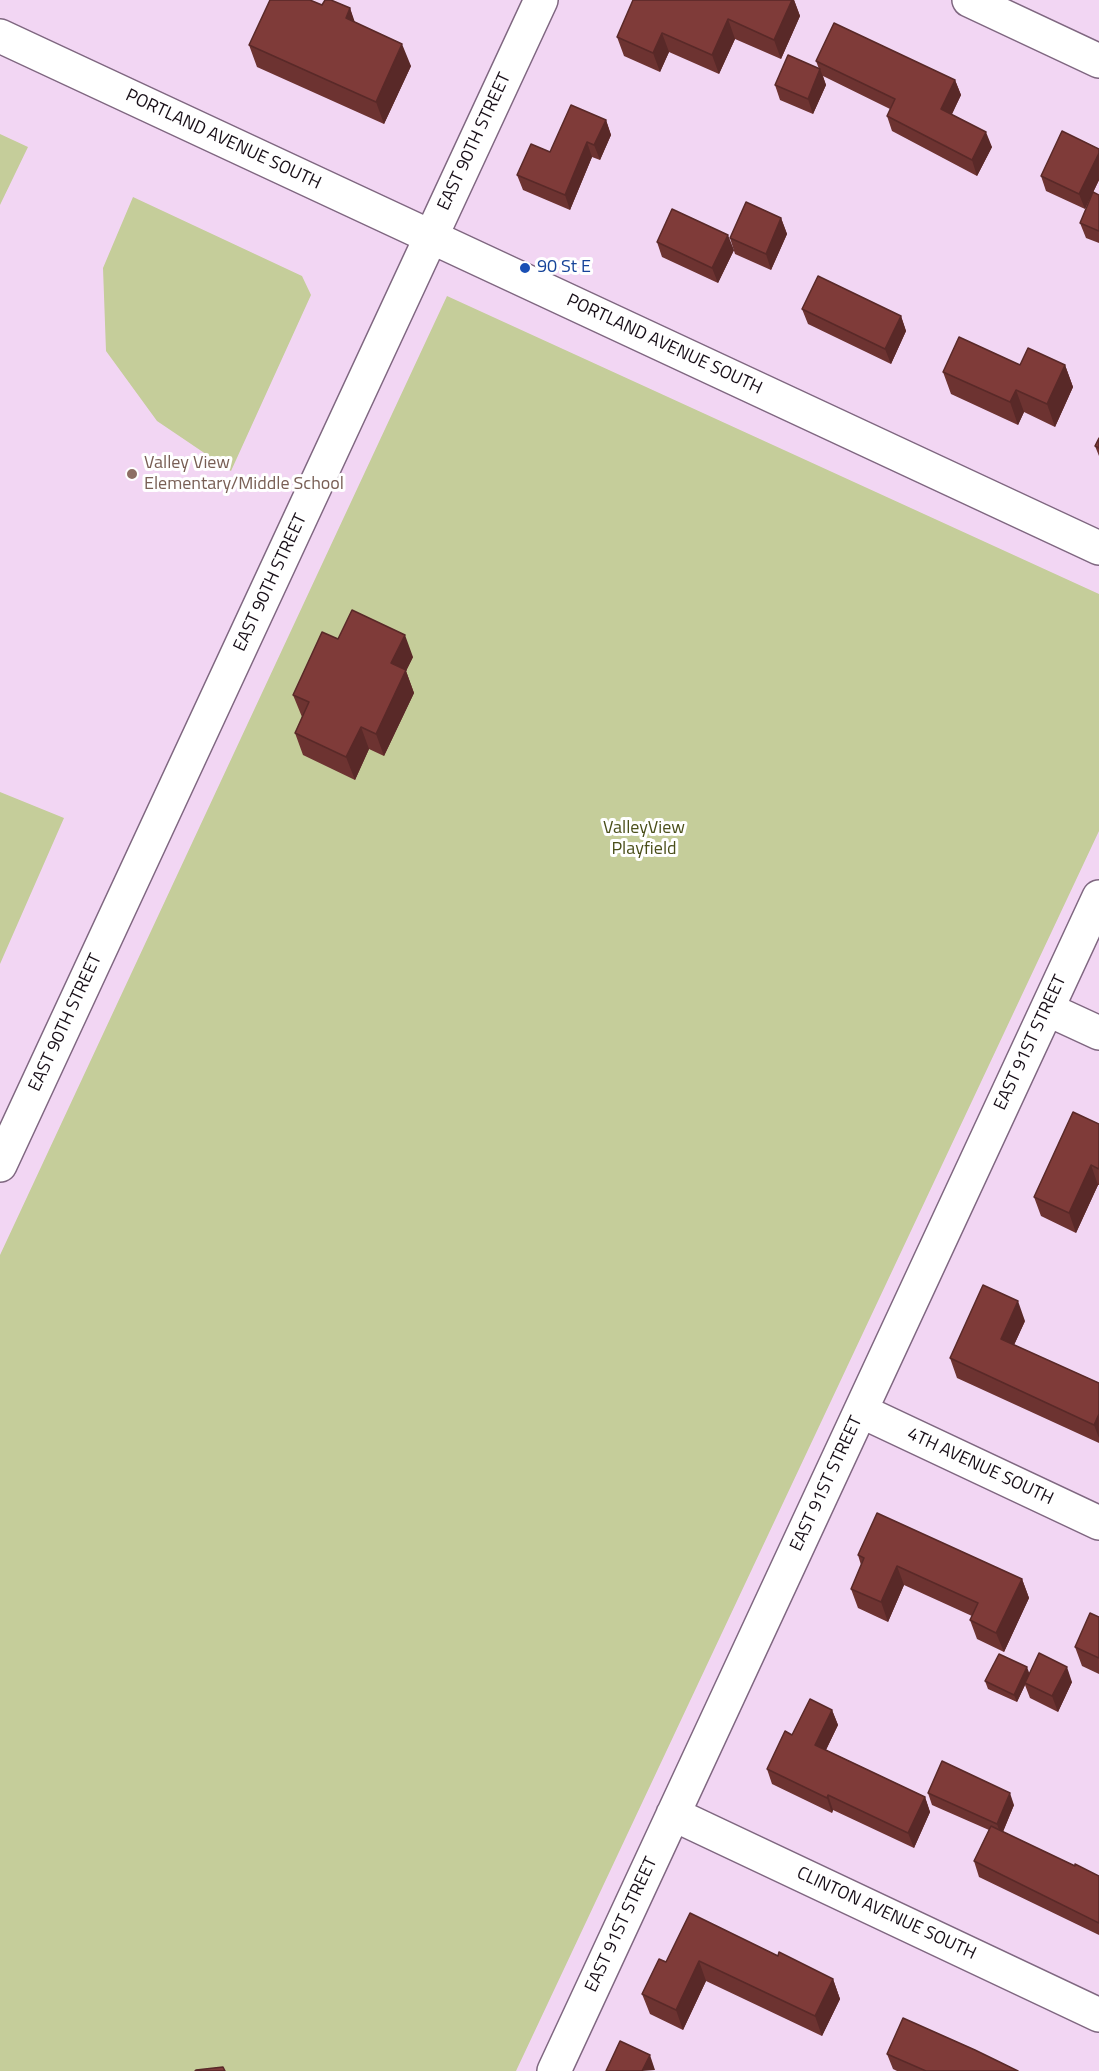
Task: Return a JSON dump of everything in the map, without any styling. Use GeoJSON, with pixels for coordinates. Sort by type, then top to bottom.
{"type":"FeatureCollection","features":[{"type":"Feature","properties":{"kind":"street","name":"EAST 90TH STREET"},"geometry":{"type":"LineString","coordinates":[[0,1165],[541,0]]}},
{"type":"Feature","properties":{"kind":"street"},"geometry":{"type":"LineString","coordinates":[[969,0],[1099,61]]}},
{"type":"Feature","properties":{"kind":"street","name":"PORTLAND AVENUE SOUTH"},"geometry":{"type":"LineString","coordinates":[[0,36],[1099,548]]}},
{"type":"Feature","properties":{"kind":"street","name":"EAST 91ST STREET"},"geometry":{"type":"LineString","coordinates":[[554,2071],[1099,897]]}},
{"type":"Feature","properties":{"kind":"street"},"geometry":{"type":"LineString","coordinates":[[1047,1009],[1099,1034]]}},
{"type":"Feature","properties":{"kind":"street","name":"4TH AVENUE SOUTH"},"geometry":{"type":"LineString","coordinates":[[861,1411],[1099,1523]]}},
{"type":"Feature","properties":{"kind":"street","name":"CLINTON AVENUE SOUTH"},"geometry":{"type":"LineString","coordinates":[[673,1814],[1099,2014]]}},
{"type":"Feature","properties":{"kind":"green space"},"geometry":{"type":"Polygon","coordinates":[[[0,134],[28,147],[0,205],[0,134]]]}},
{"type":"Feature","properties":{"kind":"green space"},"geometry":{"type":"Polygon","coordinates":[[[133,197],[302,276],[311,295],[231,471],[157,421],[106,351],[103,268],[133,197]]]}},
{"type":"Feature","properties":{"kind":"green space","name":"ValleyView Playfield"},"geometry":{"type":"Polygon","coordinates":[[[447,296],[1099,594],[1099,831],[516,2071],[0,2071],[0,1255],[447,296]]]}},
{"type":"Feature","properties":{"kind":"green space"},"geometry":{"type":"Polygon","coordinates":[[[0,792],[64,818],[0,964],[0,792]]]}},
{"type":"Feature","properties":{"kind":"building"},"geometry":{"type":"Polygon","coordinates":[[[270,0],[310,0],[322,5],[325,0],[331,0],[350,8],[346,18],[402,44],[376,102],[249,45],[270,0]]]}},
{"type":"Feature","properties":{"kind":"building"},"geometry":{"type":"Polygon","coordinates":[[[633,0],[792,0],[774,40],[728,19],[712,55],[662,33],[653,53],[617,37],[633,0]]]}},
{"type":"Feature","properties":{"kind":"building"},"geometry":{"type":"Polygon","coordinates":[[[834,23],[955,80],[941,109],[986,132],[972,160],[887,116],[895,99],[816,61],[834,23]]]}},
{"type":"Feature","properties":{"kind":"building"},"geometry":{"type":"Polygon","coordinates":[[[788,55],[820,69],[808,99],[775,85],[788,55]]]}},
{"type":"Feature","properties":{"kind":"building"},"geometry":{"type":"Polygon","coordinates":[[[571,105],[606,120],[594,145],[587,142],[565,195],[517,175],[531,144],[550,152],[571,105]]]}},
{"type":"Feature","properties":{"kind":"building"},"geometry":{"type":"Polygon","coordinates":[[[1062,131],[1099,149],[1079,194],[1041,176],[1062,131]]]}},
{"type":"Feature","properties":{"kind":"building"},"geometry":{"type":"Polygon","coordinates":[[[1093,192],[1099,195],[1099,231],[1080,223],[1093,192]]]}},
{"type":"Feature","properties":{"kind":"building"},"geometry":{"type":"Polygon","coordinates":[[[746,202],[781,218],[766,254],[730,238],[746,202]]]}},
{"type":"Feature","properties":{"kind":"building"},"geometry":{"type":"Polygon","coordinates":[[[672,209],[728,235],[712,268],[657,242],[672,209]]]}},
{"type":"Feature","properties":{"kind":"building"},"geometry":{"type":"Polygon","coordinates":[[[818,276],[901,316],[885,349],[802,309],[818,276]]]}},
{"type":"Feature","properties":{"kind":"building"},"geometry":{"type":"Polygon","coordinates":[[[959,337],[1020,365],[1028,348],[1065,365],[1047,404],[1016,390],[1010,402],[943,372],[959,337]]]}},
{"type":"Feature","properties":{"kind":"building"},"geometry":{"type":"Polygon","coordinates":[[[352,610],[405,635],[391,663],[406,670],[376,734],[361,727],[346,757],[295,733],[309,702],[293,695],[322,632],[338,639],[352,610]]]}},
{"type":"Feature","properties":{"kind":"building"},"geometry":{"type":"Polygon","coordinates":[[[1073,1112],[1099,1124],[1099,1169],[1091,1165],[1069,1213],[1034,1197],[1073,1112]]]}},
{"type":"Feature","properties":{"kind":"building"},"geometry":{"type":"Polygon","coordinates":[[[983,1285],[1018,1301],[1001,1339],[1099,1383],[1099,1414],[1094,1425],[950,1358],[983,1285]]]}},
{"type":"Feature","properties":{"kind":"building"},"geometry":{"type":"Polygon","coordinates":[[[877,1513],[1022,1579],[996,1633],[970,1620],[978,1603],[897,1566],[881,1602],[851,1589],[864,1558],[858,1555],[877,1513]]]}},
{"type":"Feature","properties":{"kind":"building"},"geometry":{"type":"Polygon","coordinates":[[[1090,1613],[1099,1617],[1099,1658],[1075,1647],[1090,1613]]]}},
{"type":"Feature","properties":{"kind":"building"},"geometry":{"type":"Polygon","coordinates":[[[1039,1653],[1067,1667],[1052,1696],[1025,1683],[1039,1653]]]}},
{"type":"Feature","properties":{"kind":"building"},"geometry":{"type":"Polygon","coordinates":[[[999,1654],[1027,1667],[1014,1695],[985,1681],[999,1654]]]}},
{"type":"Feature","properties":{"kind":"building"},"geometry":{"type":"Polygon","coordinates":[[[810,1699],[832,1710],[815,1745],[925,1797],[908,1833],[767,1769],[785,1731],[792,1735],[810,1699]]]}},
{"type":"Feature","properties":{"kind":"building"},"geometry":{"type":"Polygon","coordinates":[[[942,1761],[1010,1793],[997,1824],[928,1793],[942,1761]]]}},
{"type":"Feature","properties":{"kind":"building"},"geometry":{"type":"Polygon","coordinates":[[[991,1826],[1099,1876],[1099,1923],[974,1861],[991,1826]]]}},
{"type":"Feature","properties":{"kind":"building"},"geometry":{"type":"Polygon","coordinates":[[[690,1913],[778,1956],[779,1952],[833,1979],[815,2016],[699,1961],[676,2010],[642,1994],[659,1959],[666,1962],[690,1913]]]}},
{"type":"Feature","properties":{"kind":"building"},"geometry":{"type":"Polygon","coordinates":[[[903,2018],[1018,2071],[926,2071],[887,2054],[903,2018]]]}},
{"type":"Feature","properties":{"kind":"building"},"geometry":{"type":"Polygon","coordinates":[[[620,2041],[650,2055],[642,2071],[606,2071],[620,2041]]]}},
{"type":"Feature","properties":{"kind":"building"},"geometry":{"type":"Polygon","coordinates":[[[223,2067],[225,2071],[195,2071],[196,2070],[223,2067]]]}},
{"type":"Feature","properties":{"kind":"place","name":"90 St E"},"geometry":{"type":"Point","coordinates":[525,268]}},
{"type":"Feature","properties":{"kind":"place","name":"Valley View Elementary/Middle School"},"geometry":{"type":"Point","coordinates":[132,474]}}]}
